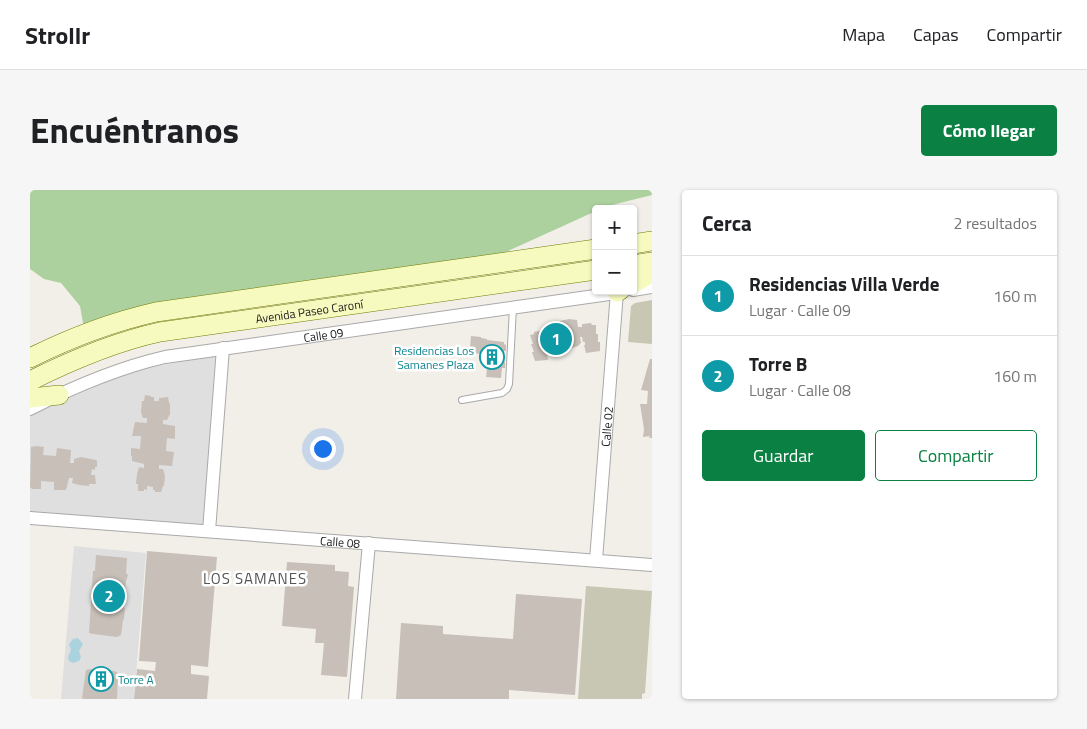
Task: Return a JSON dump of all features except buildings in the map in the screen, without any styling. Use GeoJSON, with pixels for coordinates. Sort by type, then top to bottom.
{"type":"FeatureCollection","features":[{"type":"Feature","properties":{"kind":"street"},"geometry":{"type":"LineString","coordinates":[[637,243],[652,241]]}},
{"type":"Feature","properties":{"kind":"street","name":"Avenida Paseo Caroní"},"geometry":{"type":"LineString","coordinates":[[30,358],[52,347],[108,325],[156,312],[592,250]]}},
{"type":"Feature","properties":{"kind":"street"},"geometry":{"type":"LineString","coordinates":[[637,264],[652,262]]}},
{"type":"Feature","properties":{"kind":"street","name":"Avenida Paseo Caroní"},"geometry":{"type":"LineString","coordinates":[[30,381],[98,350],[123,341],[160,332],[592,271]]}},
{"type":"Feature","properties":{"kind":"street"},"geometry":{"type":"LineString","coordinates":[[637,281],[652,273]]}},
{"type":"Feature","properties":{"kind":"street","name":"Calle 09"},"geometry":{"type":"LineString","coordinates":[[637,290],[652,288]]}},
{"type":"Feature","properties":{"kind":"street","name":"Calle 09"},"geometry":{"type":"LineString","coordinates":[[30,409],[131,365],[164,357],[596,295]]}},
{"type":"Feature","properties":{"kind":"street","name":"Calle 02"},"geometry":{"type":"LineString","coordinates":[[596,560],[624,295]]}},
{"type":"Feature","properties":{"kind":"street"},"geometry":{"type":"LineString","coordinates":[[209,531],[224,348]]}},
{"type":"Feature","properties":{"kind":"street"},"geometry":{"type":"LineString","coordinates":[[30,398],[59,395]]}},
{"type":"Feature","properties":{"kind":"street","name":"Calle 08"},"geometry":{"type":"LineString","coordinates":[[30,518],[652,565]]}},
{"type":"Feature","properties":{"kind":"street"},"geometry":{"type":"LineString","coordinates":[[355,699],[369,543]]}},
{"type":"Feature","properties":{"kind":"lane"},"geometry":{"type":"LineString","coordinates":[[462,400],[502,393],[507,389],[509,384],[513,307]]}},
{"type":"Feature","properties":{"kind":"shaded area"},"geometry":{"type":"Polygon","coordinates":[[[652,300],[652,344],[628,342],[631,306],[635,303],[652,300]]]}},
{"type":"Feature","properties":{"kind":"shaded area"},"geometry":{"type":"Polygon","coordinates":[[[218,355],[205,526],[30,513],[30,415],[119,376],[146,368],[218,355]]]}},
{"type":"Feature","properties":{"kind":"shaded area"},"geometry":{"type":"Polygon","coordinates":[[[74,546],[146,553],[134,699],[61,699],[74,546]]]}},
{"type":"Feature","properties":{"kind":"shaded area"},"geometry":{"type":"Polygon","coordinates":[[[586,586],[652,591],[645,693],[642,694],[642,699],[578,699],[586,586]]]}},
{"type":"Feature","properties":{"kind":"green space"},"geometry":{"type":"Polygon","coordinates":[[[30,190],[652,190],[652,195],[612,205],[592,205],[592,213],[473,267],[85,334],[80,306],[61,283],[44,279],[30,269],[30,190]]]}},
{"type":"Feature","properties":{"kind":"water"},"geometry":{"type":"Polygon","coordinates":[[[78,638],[83,644],[79,651],[81,657],[79,661],[73,663],[69,661],[68,657],[71,650],[69,644],[73,639],[78,638]]]}},
{"type":"Feature","properties":{"kind":"place","name":"Residencias Villa Verde"},"geometry":{"type":"Point","coordinates":[556,339]}},
{"type":"Feature","properties":{"kind":"place","name":"Residencias Los Samanes Plaza"},"geometry":{"type":"Point","coordinates":[492,357]}},
{"type":"Feature","properties":{"kind":"place","name":"Torre B"},"geometry":{"type":"Point","coordinates":[109,596]}},
{"type":"Feature","properties":{"kind":"place","name":"Torre A"},"geometry":{"type":"Point","coordinates":[101,679]}},
{"type":"Feature","properties":{"kind":"district","name":"LOS SAMANES"},"geometry":{"type":"Point","coordinates":[255,578]}}]}
